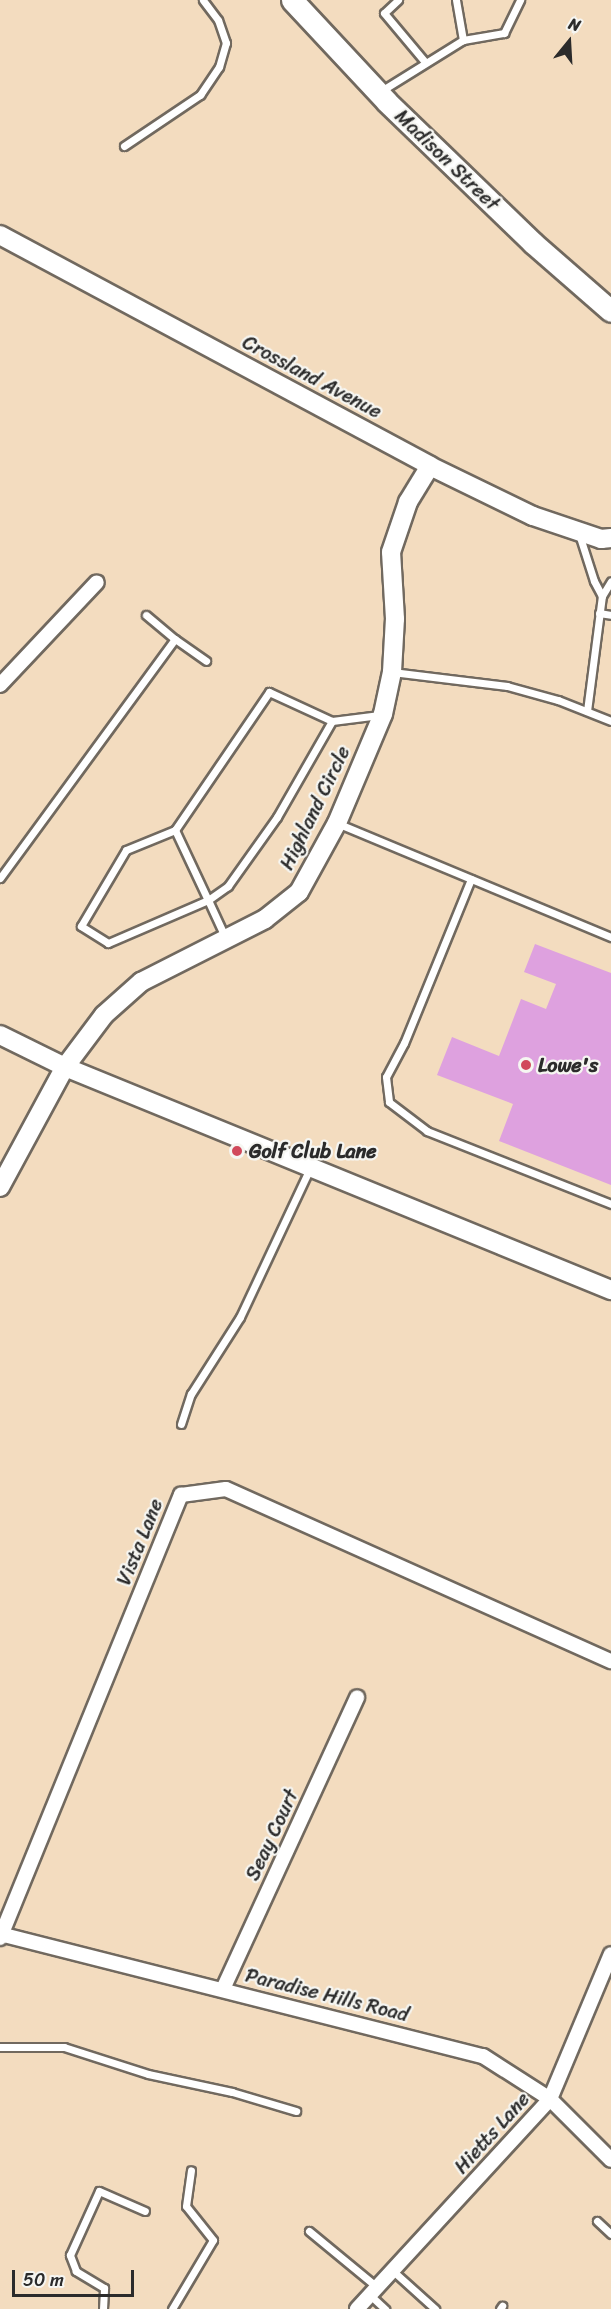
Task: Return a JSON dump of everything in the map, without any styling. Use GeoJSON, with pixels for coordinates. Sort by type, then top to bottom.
{"type":"FeatureCollection","features":[{"type":"Feature","properties":{"kind":"main road","name":"Madison Street"},"geometry":{"type":"LineString","coordinates":[[292,0],[378,93],[533,243],[611,311]]}},
{"type":"Feature","properties":{"kind":"street","name":"Crossland Avenue"},"geometry":{"type":"LineString","coordinates":[[0,235],[430,466],[533,516],[601,538],[611,538]]}},
{"type":"Feature","properties":{"kind":"street","name":"Highland Circle"},"geometry":{"type":"LineString","coordinates":[[0,1187],[65,1067],[104,1015],[141,982],[266,919],[299,892],[337,824],[383,714],[392,672],[395,619],[391,552],[408,502],[430,466]]}},
{"type":"Feature","properties":{"kind":"street"},"geometry":{"type":"LineString","coordinates":[[0,685],[97,582]]}},
{"type":"Feature","properties":{"kind":"street"},"geometry":{"type":"LineString","coordinates":[[0,1035],[65,1067],[611,1290]]}},
{"type":"Feature","properties":{"kind":"street","name":"Vista Lane"},"geometry":{"type":"LineString","coordinates":[[0,1936],[181,1495],[226,1490],[611,1661]]}},
{"type":"Feature","properties":{"kind":"street","name":"Seay Court"},"geometry":{"type":"LineString","coordinates":[[223,1989],[357,1697]]}},
{"type":"Feature","properties":{"kind":"street","name":"Paradise Hills Road"},"geometry":{"type":"LineString","coordinates":[[0,1936],[223,1989],[483,2056],[550,2099],[611,2160]]}},
{"type":"Feature","properties":{"kind":"street","name":"Hietts Lane"},"geometry":{"type":"LineString","coordinates":[[357,2309],[550,2099],[611,1954]]}},
{"type":"Feature","properties":{"kind":"lane"},"geometry":{"type":"LineString","coordinates":[[124,146],[200,94],[219,67],[226,44],[218,20],[203,0]]}},
{"type":"Feature","properties":{"kind":"lane"},"geometry":{"type":"LineString","coordinates":[[398,0],[384,13],[426,62]]}},
{"type":"Feature","properties":{"kind":"lane"},"geometry":{"type":"LineString","coordinates":[[456,0],[463,40]]}},
{"type":"Feature","properties":{"kind":"lane"},"geometry":{"type":"LineString","coordinates":[[378,93],[463,40],[504,33],[520,0]]}},
{"type":"Feature","properties":{"kind":"lane"},"geometry":{"type":"LineString","coordinates":[[578,531],[594,581],[602,596]]}},
{"type":"Feature","properties":{"kind":"lane"},"geometry":{"type":"LineString","coordinates":[[586,711],[602,596],[611,581]]}},
{"type":"Feature","properties":{"kind":"lane"},"geometry":{"type":"LineString","coordinates":[[600,613],[611,615]]}},
{"type":"Feature","properties":{"kind":"lane"},"geometry":{"type":"LineString","coordinates":[[146,615],[206,661]]}},
{"type":"Feature","properties":{"kind":"lane"},"geometry":{"type":"LineString","coordinates":[[0,878],[175,639]]}},
{"type":"Feature","properties":{"kind":"lane"},"geometry":{"type":"LineString","coordinates":[[392,672],[507,686],[558,699],[611,721]]}},
{"type":"Feature","properties":{"kind":"lane"},"geometry":{"type":"LineString","coordinates":[[332,721],[277,817],[228,886],[208,900],[108,943],[81,926],[126,850],[175,830],[269,692],[332,721],[383,714]]}},
{"type":"Feature","properties":{"kind":"lane"},"geometry":{"type":"LineString","coordinates":[[337,824],[611,937]]}},
{"type":"Feature","properties":{"kind":"lane"},"geometry":{"type":"LineString","coordinates":[[175,830],[226,939]]}},
{"type":"Feature","properties":{"kind":"lane"},"geometry":{"type":"LineString","coordinates":[[471,879],[404,1042],[386,1077],[389,1102],[427,1131],[611,1204]]}},
{"type":"Feature","properties":{"kind":"lane"},"geometry":{"type":"LineString","coordinates":[[181,1424],[191,1394],[240,1317],[310,1168]]}},
{"type":"Feature","properties":{"kind":"lane"},"geometry":{"type":"LineString","coordinates":[[0,2048],[64,2048],[148,2074],[232,2092],[296,2111]]}},
{"type":"Feature","properties":{"kind":"lane"},"geometry":{"type":"LineString","coordinates":[[172,2309],[213,2240],[186,2206],[191,2170]]}},
{"type":"Feature","properties":{"kind":"lane"},"geometry":{"type":"LineString","coordinates":[[103,2309],[104,2288],[76,2271],[70,2255],[99,2191],[145,2211]]}},
{"type":"Feature","properties":{"kind":"lane"},"geometry":{"type":"LineString","coordinates":[[597,2221],[611,2234]]}},
{"type":"Feature","properties":{"kind":"lane"},"geometry":{"type":"LineString","coordinates":[[309,2231],[374,2291],[385,2309]]}},
{"type":"Feature","properties":{"kind":"lane"},"geometry":{"type":"LineString","coordinates":[[393,2271],[435,2309]]}},
{"type":"Feature","properties":{"kind":"building","name":"Lowe's"},"geometry":{"type":"Polygon","coordinates":[[[535,944],[611,973],[611,1185],[499,1141],[513,1104],[437,1075],[452,1037],[499,1056],[521,999],[546,1009],[556,984],[524,972],[535,944]]]}},
{"type":"Feature","properties":{"kind":"place","name":"Lowe's"},"geometry":{"type":"Point","coordinates":[526,1065]}},
{"type":"Feature","properties":{"kind":"place","name":"Golf Club Lane"},"geometry":{"type":"Point","coordinates":[237,1151]}}]}
